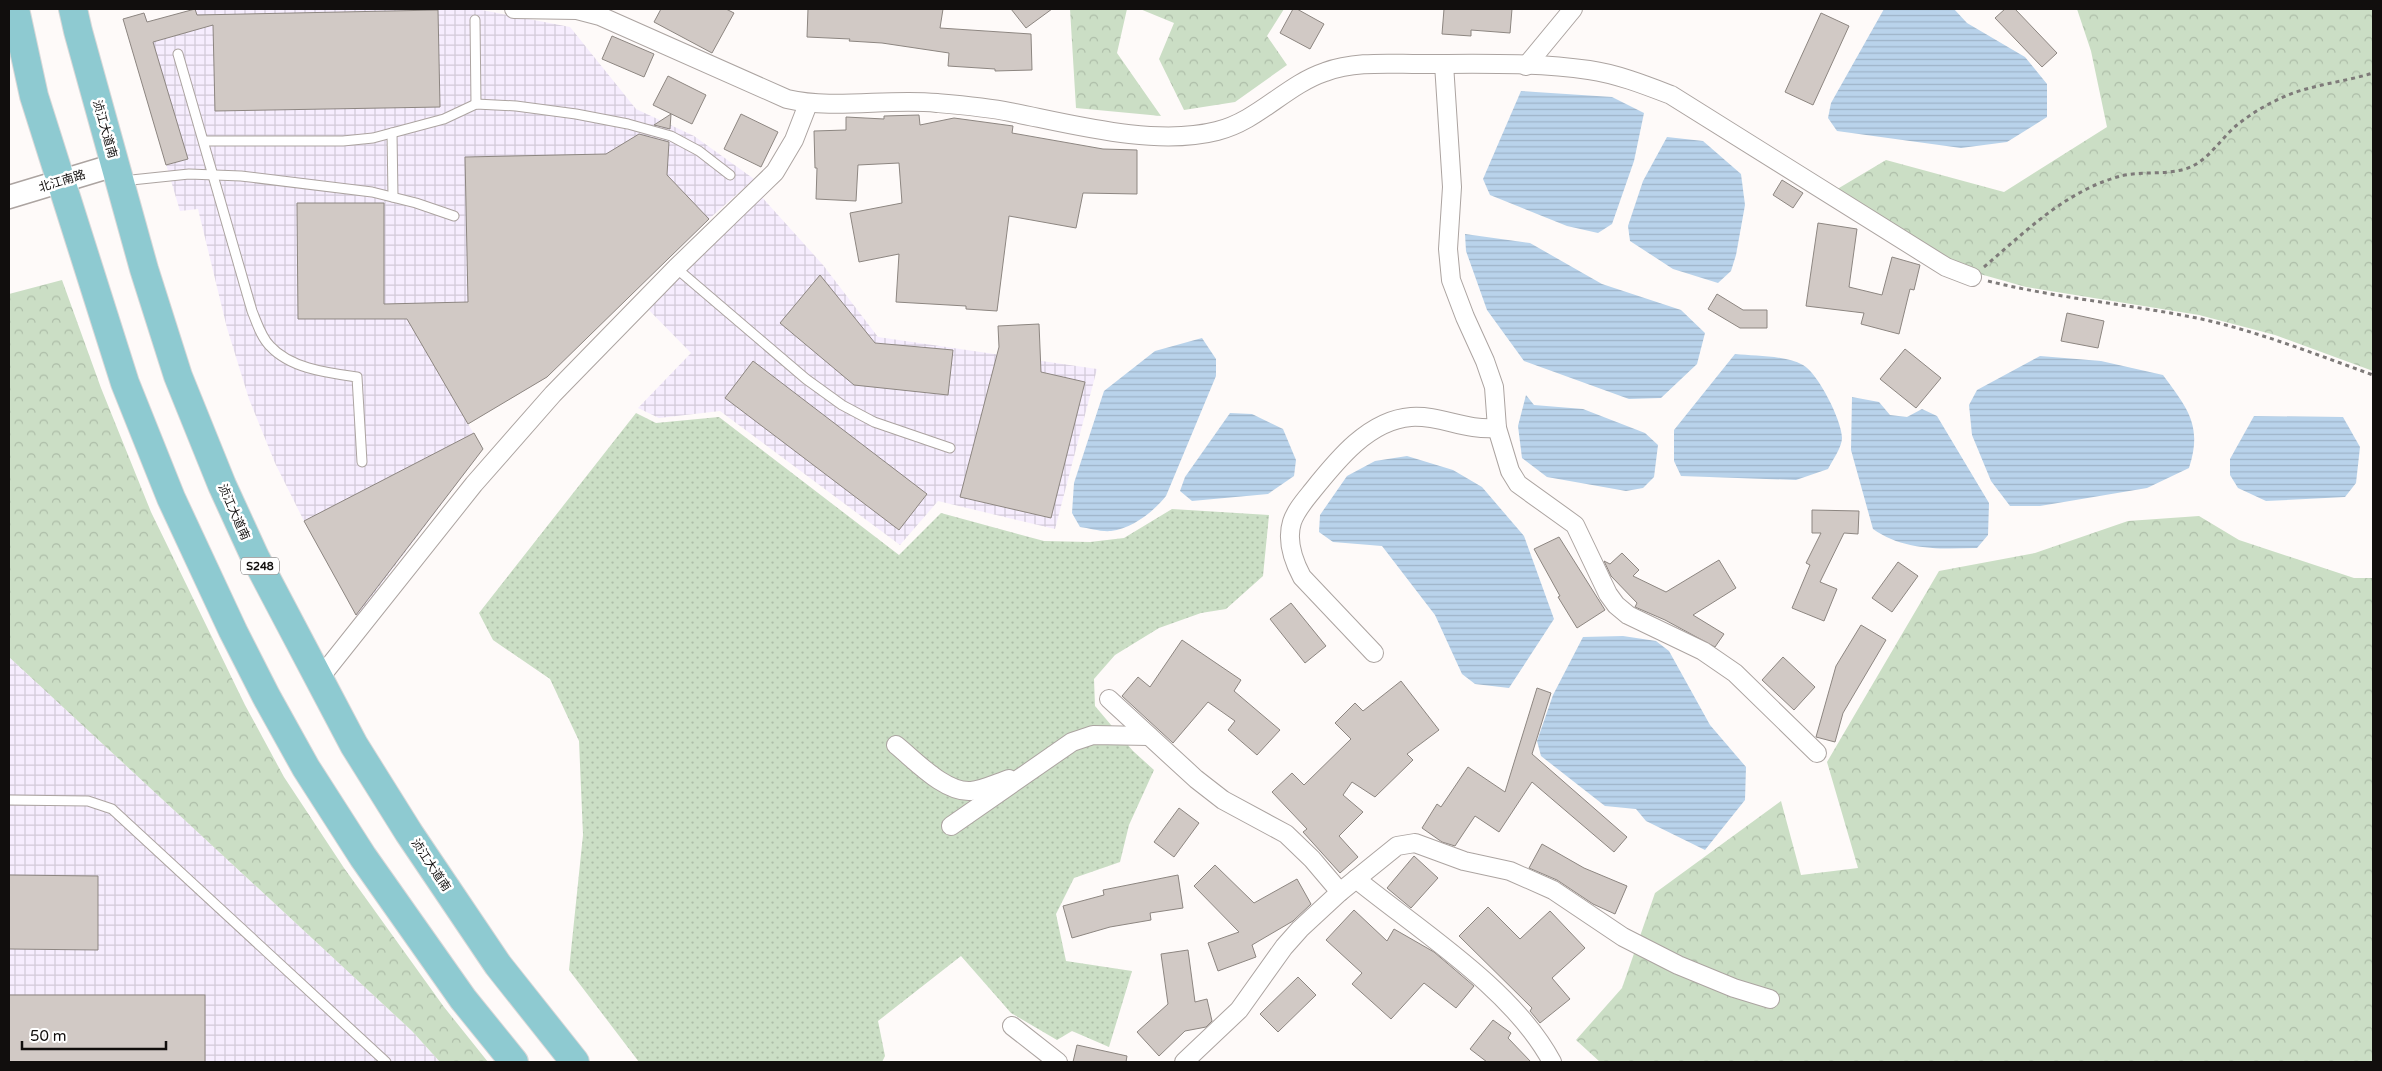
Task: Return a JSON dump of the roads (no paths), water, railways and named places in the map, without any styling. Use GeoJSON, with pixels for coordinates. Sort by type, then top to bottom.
{"type":"FeatureCollection","features":[{"type":"Feature","properties":{"kind":"main road"},"geometry":{"type":"LineString","coordinates":[[15,9],[34,96],[125,383],[171,498],[266,696],[306,768],[363,857],[463,999],[514,1062]]}},
{"type":"Feature","properties":{"kind":"main road","name":"浈江大道南"},"geometry":{"type":"LineString","coordinates":[[73,9],[144,269],[178,376],[222,485],[251,548],[354,745],[415,842],[498,965],[575,1062]]}},
{"type":"Feature","properties":{"kind":"street"},"geometry":{"type":"LineString","coordinates":[[514,9],[577,10],[600,16],[787,99],[808,104],[894,100],[937,102],[1008,111],[1063,124],[1149,135],[1191,135],[1217,131],[1242,122],[1299,84],[1322,72],[1342,66],[1444,64],[1590,70],[1632,80],[1671,96],[1946,267],[1972,277]]}},
{"type":"Feature","properties":{"kind":"street"},"geometry":{"type":"LineString","coordinates":[[1526,66],[1573,9]]}},
{"type":"Feature","properties":{"kind":"street"},"geometry":{"type":"LineString","coordinates":[[1444,64],[1452,187],[1448,250],[1451,280],[1465,317],[1486,361],[1494,387],[1497,428],[1510,471],[1518,484],[1575,526],[1608,594],[1616,605],[1628,615],[1703,651],[1735,673],[1817,753]]}},
{"type":"Feature","properties":{"kind":"street"},"geometry":{"type":"LineString","coordinates":[[319,679],[480,476],[553,394],[676,268],[775,172],[794,140],[808,104]]}},
{"type":"Feature","properties":{"kind":"street","name":"北江南路"},"geometry":{"type":"LineString","coordinates":[[9,197],[61,181],[117,173]]}},
{"type":"Feature","properties":{"kind":"street"},"geometry":{"type":"LineString","coordinates":[[1374,653],[1302,577],[1296,566],[1290,534],[1298,510],[1327,472],[1356,442],[1396,419],[1412,417],[1434,418],[1471,429],[1497,428]]}},
{"type":"Feature","properties":{"kind":"street"},"geometry":{"type":"LineString","coordinates":[[1109,699],[1196,779],[1223,800],[1286,834],[1312,859],[1340,892]]}},
{"type":"Feature","properties":{"kind":"street"},"geometry":{"type":"LineString","coordinates":[[951,826],[1072,742],[1093,735],[1149,736]]}},
{"type":"Feature","properties":{"kind":"street"},"geometry":{"type":"LineString","coordinates":[[896,745],[945,784],[956,790],[972,791],[1028,773]]}},
{"type":"Feature","properties":{"kind":"street"},"geometry":{"type":"LineString","coordinates":[[1184,1062],[1239,1010],[1284,947],[1340,892],[1397,846],[1414,843],[1431,847],[1464,861],[1510,871],[1553,890],[1623,937],[1678,965],[1734,988],[1770,999]]}},
{"type":"Feature","properties":{"kind":"street"},"geometry":{"type":"LineString","coordinates":[[1356,879],[1398,913],[1448,949],[1498,994],[1542,1043],[1552,1062]]}},
{"type":"Feature","properties":{"kind":"street"},"geometry":{"type":"LineString","coordinates":[[1012,1026],[1058,1062]]}},
{"type":"Feature","properties":{"kind":"lane"},"geometry":{"type":"LineString","coordinates":[[475,20],[476,104]]}},
{"type":"Feature","properties":{"kind":"lane"},"geometry":{"type":"LineString","coordinates":[[178,54],[252,311],[270,347],[303,366],[358,377],[362,462]]}},
{"type":"Feature","properties":{"kind":"lane"},"geometry":{"type":"LineString","coordinates":[[204,141],[343,141],[392,134],[444,119],[476,104],[524,107],[628,124],[671,136],[699,151],[730,175]]}},
{"type":"Feature","properties":{"kind":"lane"},"geometry":{"type":"LineString","coordinates":[[392,134],[393,197]]}},
{"type":"Feature","properties":{"kind":"lane"},"geometry":{"type":"LineString","coordinates":[[117,173],[213,174],[372,192],[454,216]]}},
{"type":"Feature","properties":{"kind":"lane"},"geometry":{"type":"LineString","coordinates":[[676,268],[806,379],[842,405],[874,422],[950,448]]}},
{"type":"Feature","properties":{"kind":"lane"},"geometry":{"type":"LineString","coordinates":[[9,800],[88,801],[112,809],[386,1062]]}},
{"type":"Feature","properties":{"kind":"water"},"geometry":{"type":"Polygon","coordinates":[[[1884,9],[1954,9],[1967,23],[2025,57],[2047,84],[2047,117],[2007,142],[1961,148],[1837,131],[1828,118],[1831,103],[1884,9]]]}},
{"type":"Feature","properties":{"kind":"water"},"geometry":{"type":"Polygon","coordinates":[[[1521,91],[1612,97],[1644,113],[1634,161],[1612,224],[1598,233],[1567,226],[1490,195],[1483,179],[1521,91]]]}},
{"type":"Feature","properties":{"kind":"water"},"geometry":{"type":"Polygon","coordinates":[[[1667,137],[1703,141],[1741,174],[1745,205],[1736,255],[1731,271],[1718,283],[1673,269],[1630,241],[1628,226],[1643,181],[1667,137]]]}},
{"type":"Feature","properties":{"kind":"water"},"geometry":{"type":"Polygon","coordinates":[[[1465,234],[1530,243],[1602,284],[1681,310],[1705,333],[1697,364],[1661,398],[1629,399],[1524,361],[1487,310],[1466,251],[1465,234]]]}},
{"type":"Feature","properties":{"kind":"water"},"geometry":{"type":"Polygon","coordinates":[[[1202,338],[1216,359],[1216,376],[1166,496],[1149,513],[1119,530],[1107,531],[1080,527],[1072,513],[1074,483],[1104,391],[1155,351],[1202,338]]]}},
{"type":"Feature","properties":{"kind":"water"},"geometry":{"type":"Polygon","coordinates":[[[1735,354],[1787,359],[1803,365],[1815,377],[1834,410],[1841,430],[1842,442],[1828,469],[1796,480],[1681,476],[1674,461],[1674,430],[1735,354]]]}},
{"type":"Feature","properties":{"kind":"water"},"geometry":{"type":"Polygon","coordinates":[[[2040,356],[2101,361],[2163,375],[2179,397],[2193,428],[2193,453],[2189,468],[2147,488],[2040,506],[2010,506],[1991,481],[1972,435],[1969,405],[1977,390],[2040,356]]]}},
{"type":"Feature","properties":{"kind":"water"},"geometry":{"type":"Polygon","coordinates":[[[1526,395],[1534,405],[1583,409],[1645,433],[1658,445],[1654,477],[1643,488],[1626,491],[1547,477],[1522,458],[1518,426],[1526,395]]]}},
{"type":"Feature","properties":{"kind":"water"},"geometry":{"type":"Polygon","coordinates":[[[1852,397],[1879,402],[1890,415],[1907,417],[1922,409],[1937,416],[1989,503],[1988,535],[1977,548],[1950,549],[1910,545],[1885,536],[1873,529],[1851,450],[1852,397]]]}},
{"type":"Feature","properties":{"kind":"water"},"geometry":{"type":"Polygon","coordinates":[[[1230,413],[1252,414],[1283,429],[1296,460],[1294,476],[1268,494],[1192,501],[1180,491],[1185,477],[1230,413]]]}},
{"type":"Feature","properties":{"kind":"water"},"geometry":{"type":"Polygon","coordinates":[[[2254,416],[2343,417],[2360,447],[2356,483],[2345,497],[2266,501],[2238,488],[2230,475],[2230,459],[2254,416]]]}},
{"type":"Feature","properties":{"kind":"water"},"geometry":{"type":"Polygon","coordinates":[[[1407,456],[1453,470],[1482,487],[1524,536],[1554,619],[1509,688],[1475,684],[1462,674],[1435,615],[1382,546],[1333,542],[1319,532],[1320,515],[1347,476],[1375,461],[1407,456]]]}},
{"type":"Feature","properties":{"kind":"water"},"geometry":{"type":"Polygon","coordinates":[[[1623,636],[1656,641],[1669,651],[1710,725],[1746,767],[1745,800],[1705,850],[1646,821],[1636,809],[1605,806],[1541,756],[1537,741],[1553,695],[1583,637],[1623,636]]]}}]}
